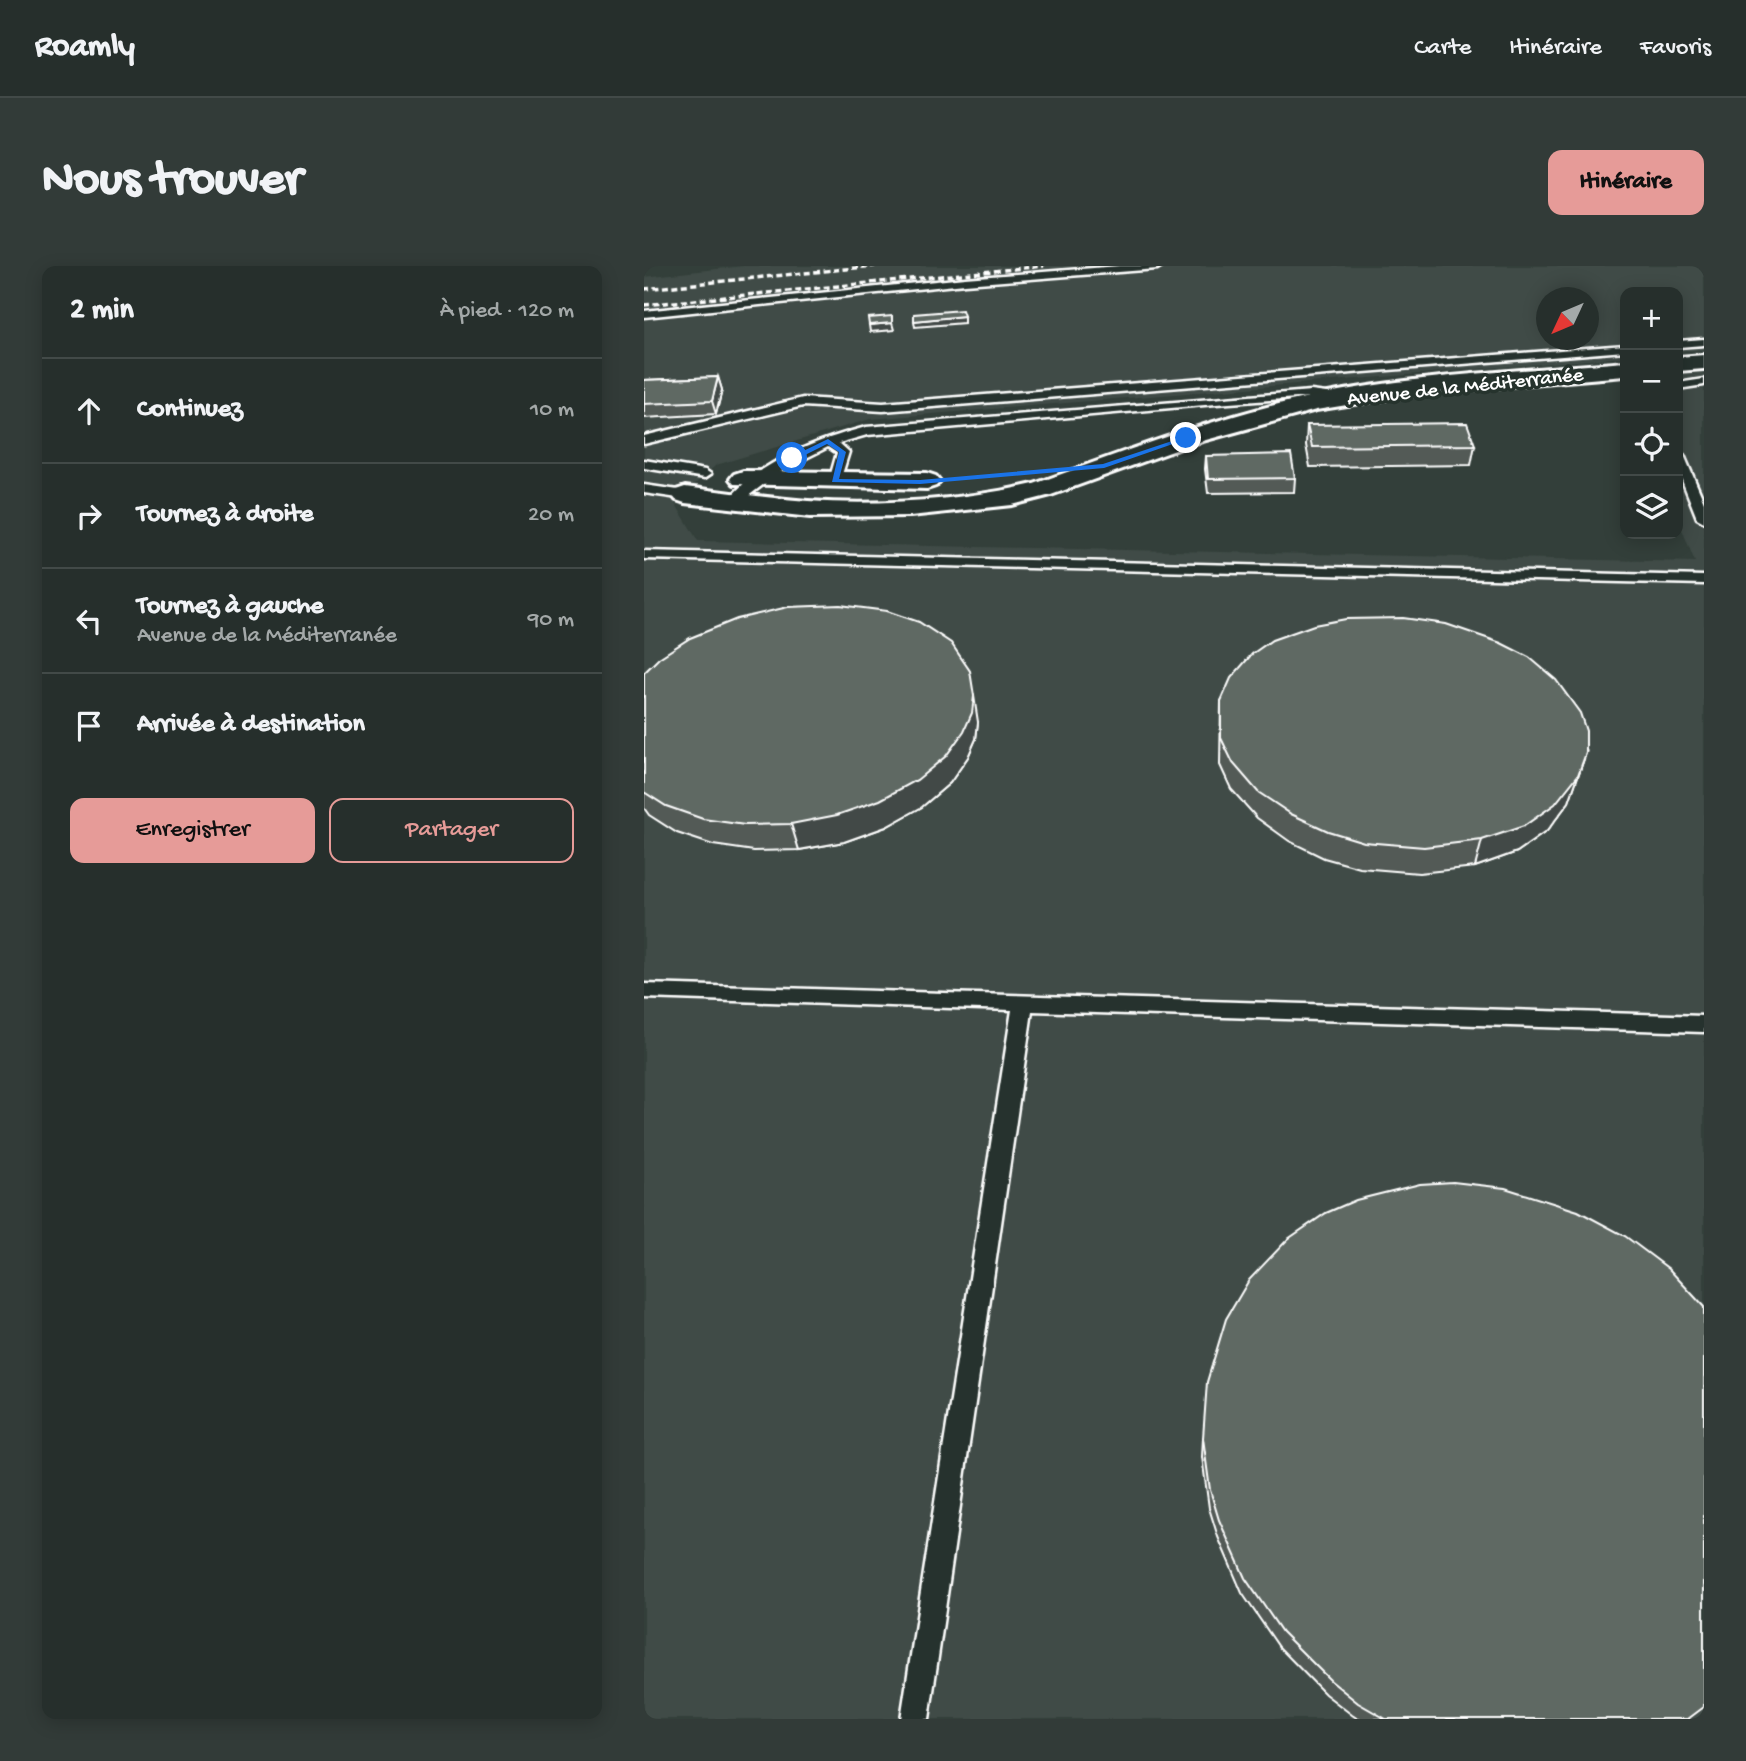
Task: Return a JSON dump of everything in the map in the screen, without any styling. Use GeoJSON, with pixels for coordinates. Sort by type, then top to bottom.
{"type":"FeatureCollection","features":[{"type":"Feature","properties":{"kind":"street"},"geometry":{"type":"LineString","coordinates":[[1683,364],[1704,362]]}},
{"type":"Feature","properties":{"kind":"street","name":"Avenue de la Méditerranée"},"geometry":{"type":"LineString","coordinates":[[755,480],[783,500],[810,509],[910,508],[1012,497],[1042,491],[1186,438],[1314,403],[1422,386],[1620,369]]}},
{"type":"Feature","properties":{"kind":"street","name":"Avenue de la Méditerranée"},"geometry":{"type":"LineString","coordinates":[[685,495],[734,500],[783,500],[920,482],[1104,466]]}},
{"type":"Feature","properties":{"kind":"street","name":"Avenue de la Méditerranée"},"geometry":{"type":"LineString","coordinates":[[705,474],[755,480],[920,482]]}},
{"type":"Feature","properties":{"kind":"lane"},"geometry":{"type":"LineString","coordinates":[[644,314],[965,281],[1157,266]]}},
{"type":"Feature","properties":{"kind":"lane"},"geometry":{"type":"LineString","coordinates":[[1683,344],[1704,342]]}},
{"type":"Feature","properties":{"kind":"lane"},"geometry":{"type":"LineString","coordinates":[[644,440],[803,402],[883,407],[1620,348]]}},
{"type":"Feature","properties":{"kind":"lane"},"geometry":{"type":"LineString","coordinates":[[1683,385],[1704,382]]}},
{"type":"Feature","properties":{"kind":"lane"},"geometry":{"type":"LineString","coordinates":[[734,500],[755,480],[828,441],[866,431],[1216,400],[1311,394],[1342,398]]}},
{"type":"Feature","properties":{"kind":"lane"},"geometry":{"type":"LineString","coordinates":[[828,441],[843,452],[835,481]]}},
{"type":"Feature","properties":{"kind":"lane"},"geometry":{"type":"LineString","coordinates":[[644,464],[705,474]]}},
{"type":"Feature","properties":{"kind":"lane"},"geometry":{"type":"LineString","coordinates":[[1683,467],[1704,518]]}},
{"type":"Feature","properties":{"kind":"lane"},"geometry":{"type":"LineString","coordinates":[[644,489],[685,495]]}},
{"type":"Feature","properties":{"kind":"lane"},"geometry":{"type":"LineString","coordinates":[[644,555],[1704,580]]}},
{"type":"Feature","properties":{"kind":"lane"},"geometry":{"type":"LineString","coordinates":[[644,991],[1704,1024]]}},
{"type":"Feature","properties":{"kind":"lane"},"geometry":{"type":"LineString","coordinates":[[915,1719],[1023,1003]]}},
{"type":"Feature","properties":{"kind":"shaded area"},"geometry":{"type":"Polygon","coordinates":[[[744,266],[1704,266],[1704,350],[1683,352],[1683,287],[1620,287],[1620,357],[870,419],[716,465],[675,503],[698,541],[1695,562],[1683,532],[1683,375],[1704,373],[1704,1719],[644,1719],[644,277],[744,266]]]}},
{"type":"Feature","properties":{"kind":"building"},"geometry":{"type":"Polygon","coordinates":[[[962,310],[964,316],[914,321],[914,314],[962,310]]]}},
{"type":"Feature","properties":{"kind":"building"},"geometry":{"type":"Polygon","coordinates":[[[892,316],[892,323],[869,325],[868,318],[892,316]]]}},
{"type":"Feature","properties":{"kind":"building"},"geometry":{"type":"Polygon","coordinates":[[[718,377],[712,401],[644,404],[644,380],[718,377]]]}},
{"type":"Feature","properties":{"kind":"building"},"geometry":{"type":"Polygon","coordinates":[[[1467,423],[1475,445],[1312,447],[1307,425],[1467,423]]]}},
{"type":"Feature","properties":{"kind":"building"},"geometry":{"type":"Polygon","coordinates":[[[1291,454],[1295,478],[1208,479],[1206,456],[1291,454]]]}},
{"type":"Feature","properties":{"kind":"building"},"geometry":{"type":"Polygon","coordinates":[[[840,605],[887,611],[919,622],[951,643],[970,671],[974,696],[972,713],[964,731],[946,756],[917,780],[880,800],[837,815],[791,824],[745,825],[703,819],[666,806],[644,792],[644,673],[659,658],[690,638],[737,619],[788,607],[840,605]]]}},
{"type":"Feature","properties":{"kind":"building"},"geometry":{"type":"Polygon","coordinates":[[[1403,618],[1446,624],[1501,643],[1529,657],[1556,680],[1580,713],[1586,731],[1586,753],[1578,775],[1555,804],[1524,826],[1482,840],[1424,847],[1364,842],[1328,831],[1291,814],[1258,792],[1233,763],[1221,738],[1221,701],[1231,678],[1252,654],[1272,640],[1314,625],[1346,619],[1403,618]]]}},
{"type":"Feature","properties":{"kind":"building"},"geometry":{"type":"Polygon","coordinates":[[[1453,1182],[1505,1188],[1578,1211],[1625,1236],[1669,1269],[1704,1307],[1704,1707],[1688,1719],[1386,1719],[1358,1703],[1331,1681],[1282,1632],[1245,1578],[1219,1520],[1210,1490],[1203,1438],[1207,1382],[1226,1319],[1249,1280],[1288,1239],[1326,1213],[1356,1200],[1420,1184],[1453,1182]]]}},
{"type":"Feature","properties":{"kind":"railway"},"geometry":{"type":"LineString","coordinates":[[644,289],[875,266]]}},
{"type":"Feature","properties":{"kind":"railway"},"geometry":{"type":"LineString","coordinates":[[644,305],[1044,266]]}},
{"type":"Feature","properties":{"kind":"route"},"geometry":{"type":"LineString","coordinates":[[792,458],[828,441],[843,452],[835,481],[920,482],[1104,466],[1186,438]]}}]}
